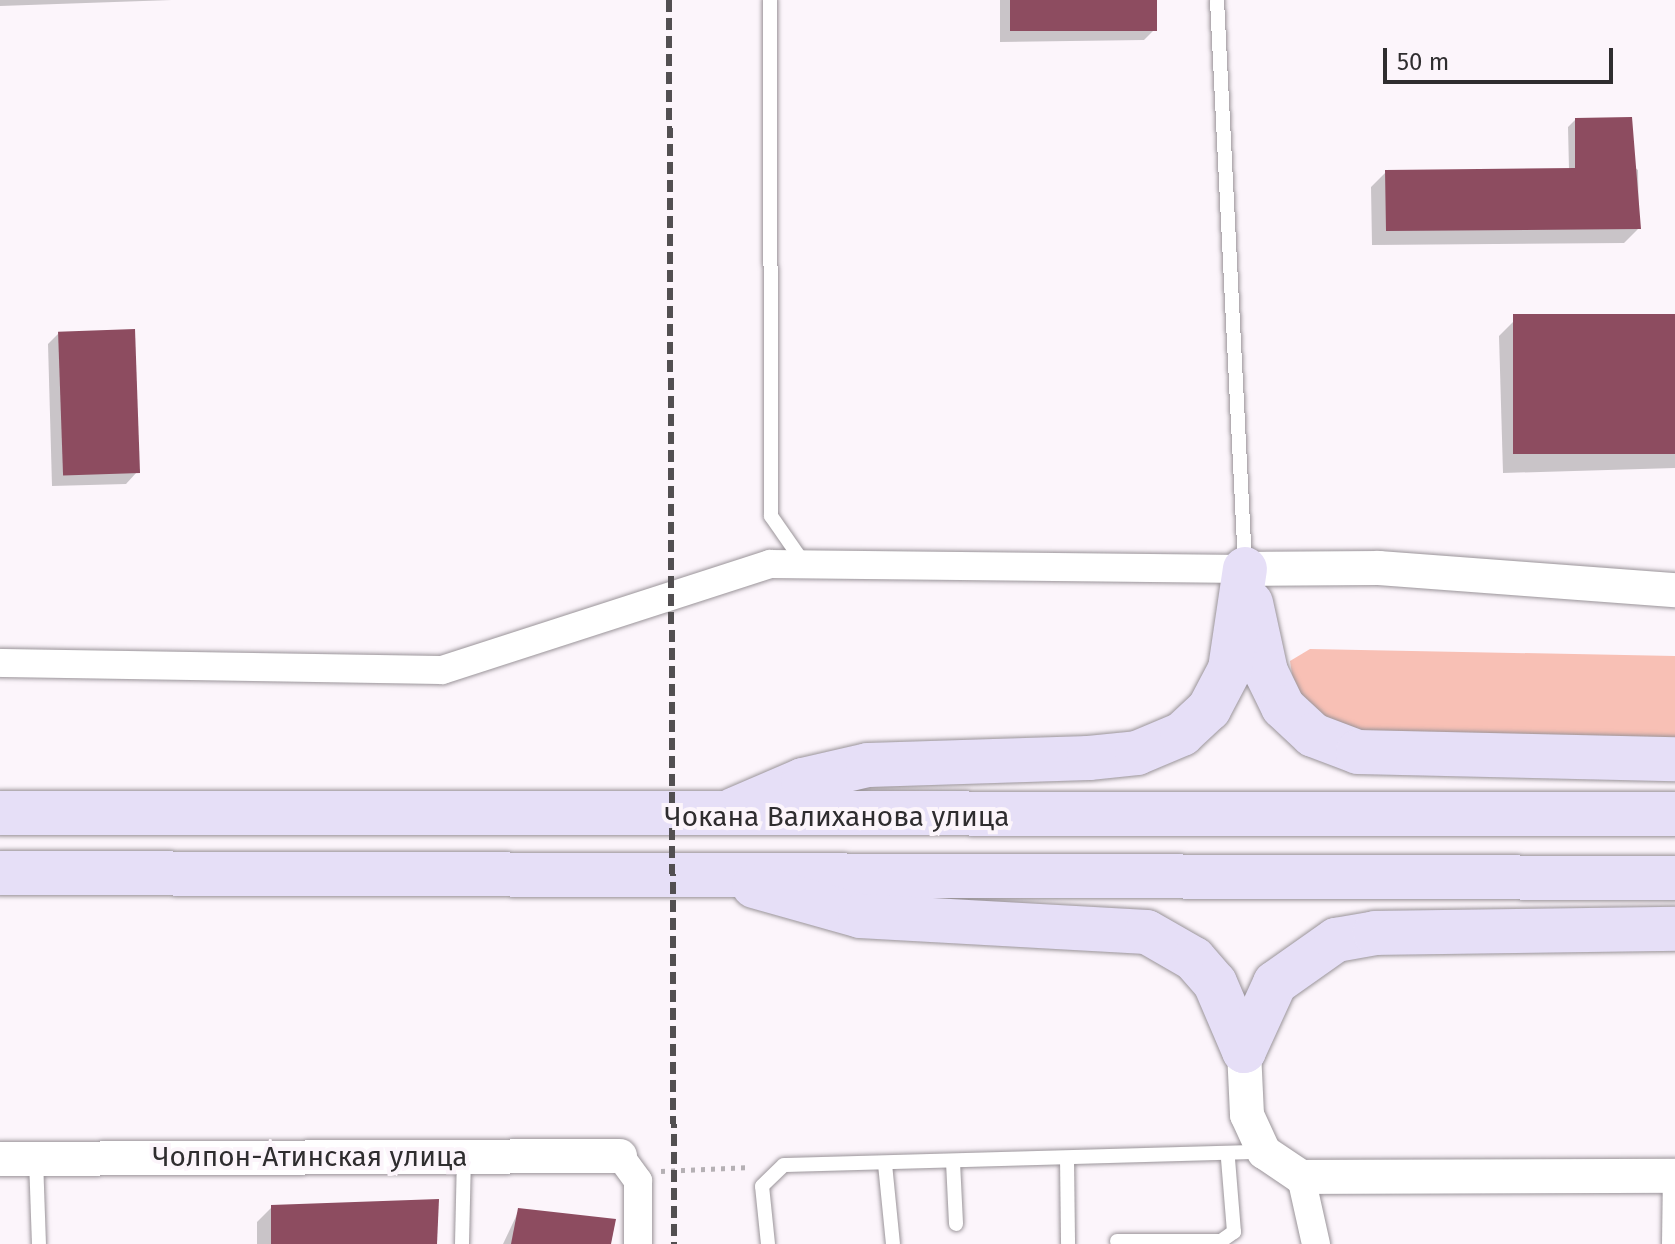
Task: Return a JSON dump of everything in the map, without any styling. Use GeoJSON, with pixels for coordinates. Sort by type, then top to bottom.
{"type":"FeatureCollection","features":[{"type":"Feature","properties":{"kind":"main road"},"geometry":{"type":"LineString","coordinates":[[1245,569],[1266,672],[1283,707],[1313,735],[1358,752],[1675,759]]}},
{"type":"Feature","properties":{"kind":"main road"},"geometry":{"type":"LineString","coordinates":[[716,818],[803,780],[868,765],[1089,758],[1137,753],[1182,734],[1209,709],[1230,669],[1245,569]]}},
{"type":"Feature","properties":{"kind":"main road","name":"Чокана Валиханова улица"},"geometry":{"type":"LineString","coordinates":[[0,813],[716,818],[1675,814]]}},
{"type":"Feature","properties":{"kind":"main road","name":"Чокана Валиханова улица"},"geometry":{"type":"LineString","coordinates":[[0,873],[1675,878]]}},
{"type":"Feature","properties":{"kind":"main road"},"geometry":{"type":"LineString","coordinates":[[714,873],[860,916],[1147,932],[1194,959],[1215,983],[1244,1051]]}},
{"type":"Feature","properties":{"kind":"main road"},"geometry":{"type":"LineString","coordinates":[[1244,1051],[1275,983],[1336,940],[1375,933],[1675,929]]}},
{"type":"Feature","properties":{"kind":"street"},"geometry":{"type":"LineString","coordinates":[[0,663],[442,670],[770,564],[1379,568],[1675,590]]}},
{"type":"Feature","properties":{"kind":"street"},"geometry":{"type":"LineString","coordinates":[[1244,1051],[1247,1115],[1264,1152],[1301,1177],[1672,1176]]}},
{"type":"Feature","properties":{"kind":"street","name":"Чолпон-Атинская улица"},"geometry":{"type":"LineString","coordinates":[[0,1159],[464,1157],[626,1164]]}},
{"type":"Feature","properties":{"kind":"street"},"geometry":{"type":"LineString","coordinates":[[626,1164],[641,1212],[638,1244]]}},
{"type":"Feature","properties":{"kind":"street"},"geometry":{"type":"LineString","coordinates":[[1301,1177],[1316,1244]]}},
{"type":"Feature","properties":{"kind":"lane"},"geometry":{"type":"LineString","coordinates":[[770,0],[771,516],[805,565]]}},
{"type":"Feature","properties":{"kind":"lane"},"geometry":{"type":"LineString","coordinates":[[1217,0],[1245,569]]}},
{"type":"Feature","properties":{"kind":"lane"},"geometry":{"type":"LineString","coordinates":[[768,1244],[762,1186],[784,1165],[1067,1158],[1228,1159],[1264,1152]]}},
{"type":"Feature","properties":{"kind":"lane"},"geometry":{"type":"LineString","coordinates":[[462,1244],[464,1157]]}},
{"type":"Feature","properties":{"kind":"lane"},"geometry":{"type":"LineString","coordinates":[[1067,1158],[1068,1244]]}},
{"type":"Feature","properties":{"kind":"lane"},"geometry":{"type":"LineString","coordinates":[[36,1159],[39,1244]]}},
{"type":"Feature","properties":{"kind":"lane"},"geometry":{"type":"LineString","coordinates":[[1117,1241],[1221,1241],[1234,1232],[1228,1159]]}},
{"type":"Feature","properties":{"kind":"lane"},"geometry":{"type":"LineString","coordinates":[[953,1162],[956,1224]]}},
{"type":"Feature","properties":{"kind":"lane"},"geometry":{"type":"LineString","coordinates":[[885,1164],[893,1244]]}},
{"type":"Feature","properties":{"kind":"lane"},"geometry":{"type":"LineString","coordinates":[[1669,1244],[1672,1176]]}},
{"type":"Feature","properties":{"kind":"path"},"geometry":{"type":"LineString","coordinates":[[626,1164],[784,1165]]}},
{"type":"Feature","properties":{"kind":"shaded area"},"geometry":{"type":"Polygon","coordinates":[[[1310,649],[1675,656],[1675,746],[1363,738],[1328,726],[1294,687],[1290,661],[1310,649]]]}},
{"type":"Feature","properties":{"kind":"building"},"geometry":{"type":"Polygon","coordinates":[[[1010,0],[1157,0],[1157,31],[1010,31],[1010,0]]]}},
{"type":"Feature","properties":{"kind":"building"},"geometry":{"type":"Polygon","coordinates":[[[1632,117],[1641,229],[1386,231],[1385,170],[1575,168],[1575,118],[1632,117]]]}},
{"type":"Feature","properties":{"kind":"building"},"geometry":{"type":"Polygon","coordinates":[[[1513,314],[1675,314],[1675,454],[1513,454],[1513,314]]]}},
{"type":"Feature","properties":{"kind":"building"},"geometry":{"type":"Polygon","coordinates":[[[135,329],[140,473],[63,476],[58,332],[135,329]]]}},
{"type":"Feature","properties":{"kind":"building"},"geometry":{"type":"Polygon","coordinates":[[[439,1199],[437,1244],[271,1244],[271,1205],[439,1199]]]}},
{"type":"Feature","properties":{"kind":"building"},"geometry":{"type":"Polygon","coordinates":[[[518,1208],[616,1219],[611,1244],[511,1244],[518,1208]]]}},
{"type":"Feature","properties":{"kind":"railway"},"geometry":{"type":"LineString","coordinates":[[669,0],[674,1244]]}}]}
